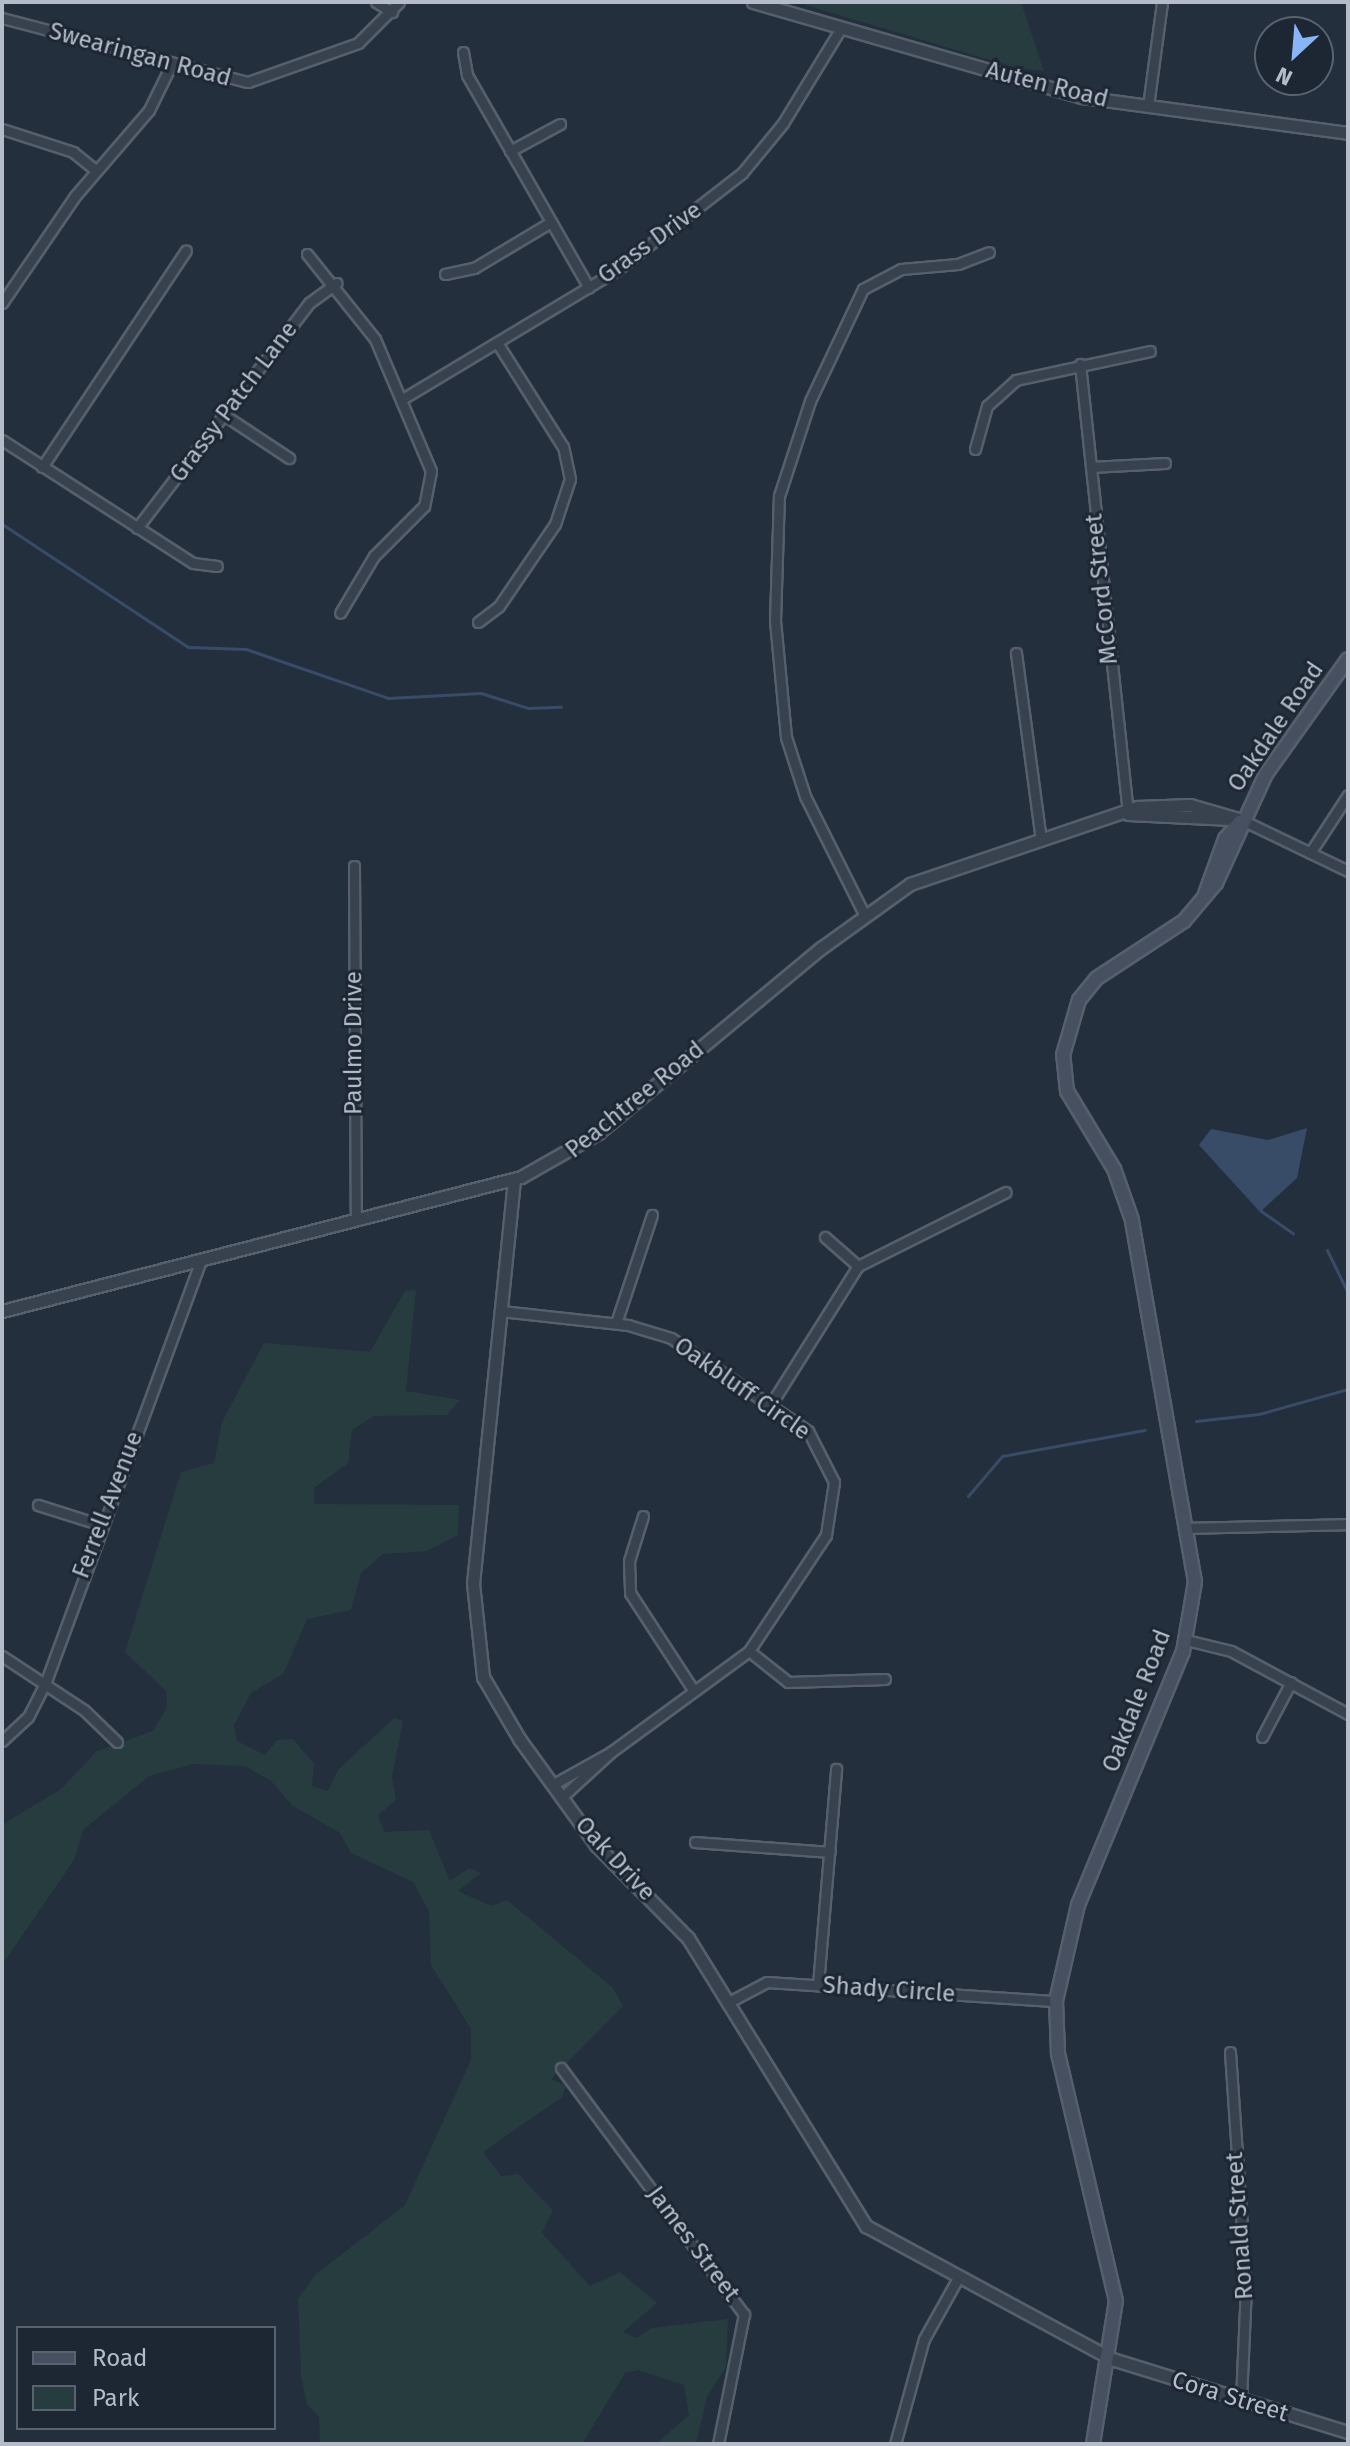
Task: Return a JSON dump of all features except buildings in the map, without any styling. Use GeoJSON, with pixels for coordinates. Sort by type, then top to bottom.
{"type":"FeatureCollection","features":[{"type":"Feature","properties":{"kind":"main road","name":"Oakdale Road"},"geometry":{"type":"LineString","coordinates":[[1093,2444],[1112,2359],[1116,2301],[1058,2053],[1056,2001],[1078,1905],[1186,1640],[1195,1582],[1132,1220],[1114,1169],[1067,1091],[1063,1055],[1079,1000],[1097,978],[1161,940],[1205,895],[1225,839],[1242,820],[1348,659]]}},
{"type":"Feature","properties":{"kind":"street"},"geometry":{"type":"LineString","coordinates":[[376,2],[392,12]]}},
{"type":"Feature","properties":{"kind":"street","name":"Swearingan Road"},"geometry":{"type":"LineString","coordinates":[[2,18],[171,65],[248,82],[358,43],[399,2]]}},
{"type":"Feature","properties":{"kind":"street","name":"Auten Road"},"geometry":{"type":"LineString","coordinates":[[753,2],[1059,91],[1348,133]]}},
{"type":"Feature","properties":{"kind":"street"},"geometry":{"type":"LineString","coordinates":[[1148,106],[1162,2]]}},
{"type":"Feature","properties":{"kind":"street","name":"Grass Drive"},"geometry":{"type":"LineString","coordinates":[[404,398],[589,288],[742,173],[791,111],[841,28]]}},
{"type":"Feature","properties":{"kind":"street"},"geometry":{"type":"LineString","coordinates":[[463,52],[467,75],[589,288]]}},
{"type":"Feature","properties":{"kind":"street"},"geometry":{"type":"LineString","coordinates":[[2,303],[95,170],[149,110],[171,65]]}},
{"type":"Feature","properties":{"kind":"street"},"geometry":{"type":"LineString","coordinates":[[510,151],[560,124]]}},
{"type":"Feature","properties":{"kind":"street"},"geometry":{"type":"LineString","coordinates":[[2,129],[73,152],[95,170]]}},
{"type":"Feature","properties":{"kind":"street"},"geometry":{"type":"LineString","coordinates":[[445,274],[474,268],[551,222]]}},
{"type":"Feature","properties":{"kind":"street"},"geometry":{"type":"LineString","coordinates":[[42,467],[186,250]]}},
{"type":"Feature","properties":{"kind":"street"},"geometry":{"type":"LineString","coordinates":[[864,914],[805,796],[786,737],[775,621],[779,496],[810,401],[863,289],[885,273],[989,252]]}},
{"type":"Feature","properties":{"kind":"street"},"geometry":{"type":"LineString","coordinates":[[307,254],[337,283],[404,398],[430,460],[429,495],[374,556],[340,613]]}},
{"type":"Feature","properties":{"kind":"street","name":"Grassy Patch Lane"},"geometry":{"type":"LineString","coordinates":[[137,528],[309,303],[337,283]]}},
{"type":"Feature","properties":{"kind":"street"},"geometry":{"type":"LineString","coordinates":[[478,622],[499,606],[555,524],[570,479],[563,447],[498,344]]}},
{"type":"Feature","properties":{"kind":"street"},"geometry":{"type":"LineString","coordinates":[[975,449],[982,415],[1005,387],[1080,364],[1150,351]]}},
{"type":"Feature","properties":{"kind":"street","name":"McCord Street"},"geometry":{"type":"LineString","coordinates":[[1080,364],[1128,814]]}},
{"type":"Feature","properties":{"kind":"street"},"geometry":{"type":"LineString","coordinates":[[224,415],[289,458]]}},
{"type":"Feature","properties":{"kind":"street"},"geometry":{"type":"LineString","coordinates":[[2,440],[193,563],[217,566]]}},
{"type":"Feature","properties":{"kind":"street"},"geometry":{"type":"LineString","coordinates":[[1091,467],[1165,463]]}},
{"type":"Feature","properties":{"kind":"street"},"geometry":{"type":"LineString","coordinates":[[1016,653],[1041,840]]}},
{"type":"Feature","properties":{"kind":"street"},"geometry":{"type":"LineString","coordinates":[[1310,853],[1348,795]]}},
{"type":"Feature","properties":{"kind":"street","name":"Peachtree Road"},"geometry":{"type":"LineString","coordinates":[[2,1311],[514,1180],[598,1133],[864,914],[929,876],[1128,814],[1190,805],[1242,820],[1348,871]]}},
{"type":"Feature","properties":{"kind":"street","name":"Paulmo Drive"},"geometry":{"type":"LineString","coordinates":[[354,866],[356,1219]]}},
{"type":"Feature","properties":{"kind":"street","name":"Oak Drive"},"geometry":{"type":"LineString","coordinates":[[514,1180],[475,1534],[476,1630],[487,1687],[561,1798],[612,1863],[678,1925],[858,2217],[958,2278],[1112,2359]]}},
{"type":"Feature","properties":{"kind":"street"},"geometry":{"type":"LineString","coordinates":[[771,1404],[858,1266],[1006,1192]]}},
{"type":"Feature","properties":{"kind":"street"},"geometry":{"type":"LineString","coordinates":[[616,1323],[652,1215]]}},
{"type":"Feature","properties":{"kind":"street"},"geometry":{"type":"LineString","coordinates":[[825,1237],[858,1266]]}},
{"type":"Feature","properties":{"kind":"street","name":"Ferrell Avenue"},"geometry":{"type":"LineString","coordinates":[[2,1741],[28,1717],[45,1684],[201,1260]]}},
{"type":"Feature","properties":{"kind":"street","name":"Oakbluff Circle"},"geometry":{"type":"LineString","coordinates":[[501,1311],[616,1323],[671,1338],[771,1404],[823,1451],[836,1496],[826,1535],[749,1651],[611,1752],[561,1798]]}},
{"type":"Feature","properties":{"kind":"street"},"geometry":{"type":"LineString","coordinates":[[38,1505],[101,1525]]}},
{"type":"Feature","properties":{"kind":"street"},"geometry":{"type":"LineString","coordinates":[[643,1516],[629,1561],[630,1593],[694,1691]]}},
{"type":"Feature","properties":{"kind":"street"},"geometry":{"type":"LineString","coordinates":[[1187,1528],[1348,1524]]}},
{"type":"Feature","properties":{"kind":"street"},"geometry":{"type":"LineString","coordinates":[[1186,1640],[1231,1651],[1348,1714]]}},
{"type":"Feature","properties":{"kind":"street"},"geometry":{"type":"LineString","coordinates":[[749,1651],[788,1682],[885,1679]]}},
{"type":"Feature","properties":{"kind":"street"},"geometry":{"type":"LineString","coordinates":[[2,1656],[45,1684],[117,1742]]}},
{"type":"Feature","properties":{"kind":"street"},"geometry":{"type":"LineString","coordinates":[[1262,1737],[1291,1682]]}},
{"type":"Feature","properties":{"kind":"street","name":"Oakbluff Circle"},"geometry":{"type":"LineString","coordinates":[[552,1785],[611,1752]]}},
{"type":"Feature","properties":{"kind":"street"},"geometry":{"type":"LineString","coordinates":[[818,1985],[836,1769]]}},
{"type":"Feature","properties":{"kind":"street"},"geometry":{"type":"LineString","coordinates":[[695,1842],[830,1852]]}},
{"type":"Feature","properties":{"kind":"street","name":"Shady Circle"},"geometry":{"type":"LineString","coordinates":[[727,2003],[759,1983],[1056,2001]]}},
{"type":"Feature","properties":{"kind":"street","name":"Ronald Street"},"geometry":{"type":"LineString","coordinates":[[1230,2052],[1246,2286],[1241,2401]]}},
{"type":"Feature","properties":{"kind":"street","name":"James Street"},"geometry":{"type":"LineString","coordinates":[[561,2068],[744,2314],[718,2444]]}},
{"type":"Feature","properties":{"kind":"street"},"geometry":{"type":"LineString","coordinates":[[895,2444],[924,2339],[958,2278]]}},
{"type":"Feature","properties":{"kind":"street","name":"Cora Street"},"geometry":{"type":"LineString","coordinates":[[1112,2359],[1348,2432]]}},
{"type":"Feature","properties":{"kind":"green space"},"geometry":{"type":"Polygon","coordinates":[[[795,2],[1021,2],[1044,71],[1017,68],[795,2]]]}},
{"type":"Feature","properties":{"kind":"green space"},"geometry":{"type":"Polygon","coordinates":[[[416,1290],[406,1391],[460,1400],[447,1415],[374,1416],[352,1430],[348,1463],[314,1488],[314,1504],[459,1505],[458,1535],[427,1551],[383,1554],[361,1573],[351,1610],[307,1619],[284,1673],[251,1693],[234,1725],[237,1741],[265,1755],[277,1740],[293,1739],[314,1764],[312,1786],[328,1791],[338,1770],[394,1718],[403,1721],[392,1777],[396,1800],[378,1815],[384,1832],[429,1830],[450,1881],[469,1868],[481,1873],[458,1891],[491,1906],[507,1900],[613,1988],[623,2006],[551,2079],[566,2086],[562,2097],[483,2152],[501,2176],[518,2174],[553,2210],[542,2233],[590,2286],[620,2272],[657,2303],[623,2332],[636,2338],[652,2328],[728,2319],[726,2367],[707,2397],[696,2444],[656,2444],[689,2415],[684,2385],[638,2370],[625,2373],[582,2444],[320,2444],[319,2417],[307,2404],[301,2375],[298,2299],[315,2275],[405,2205],[471,2060],[471,2029],[431,1965],[429,1911],[413,1882],[351,1853],[340,1833],[293,1806],[271,1781],[245,1766],[192,1764],[149,1776],[83,1830],[74,1860],[2,1965],[2,1825],[61,1789],[97,1751],[153,1731],[167,1707],[166,1691],[125,1652],[181,1472],[214,1463],[222,1422],[264,1343],[370,1352],[405,1291],[416,1290]]]}},
{"type":"Feature","properties":{"kind":"water"},"geometry":{"type":"Polygon","coordinates":[[[1307,1128],[1297,1178],[1260,1212],[1199,1145],[1211,1129],[1268,1140],[1307,1128]]]}},
{"type":"Feature","properties":{"kind":"waterway"},"geometry":{"type":"LineString","coordinates":[[2,524],[188,647],[246,649],[388,698],[481,693],[528,708],[561,707]]}},
{"type":"Feature","properties":{"kind":"waterway"},"geometry":{"type":"LineString","coordinates":[[1261,1211],[1293,1233]]}},
{"type":"Feature","properties":{"kind":"waterway"},"geometry":{"type":"LineString","coordinates":[[1327,1250],[1348,1293]]}},
{"type":"Feature","properties":{"kind":"waterway"},"geometry":{"type":"LineString","coordinates":[[1196,1421],[1259,1414],[1348,1389]]}},
{"type":"Feature","properties":{"kind":"waterway"},"geometry":{"type":"LineString","coordinates":[[968,1496],[1002,1456],[1145,1430]]}}]}
